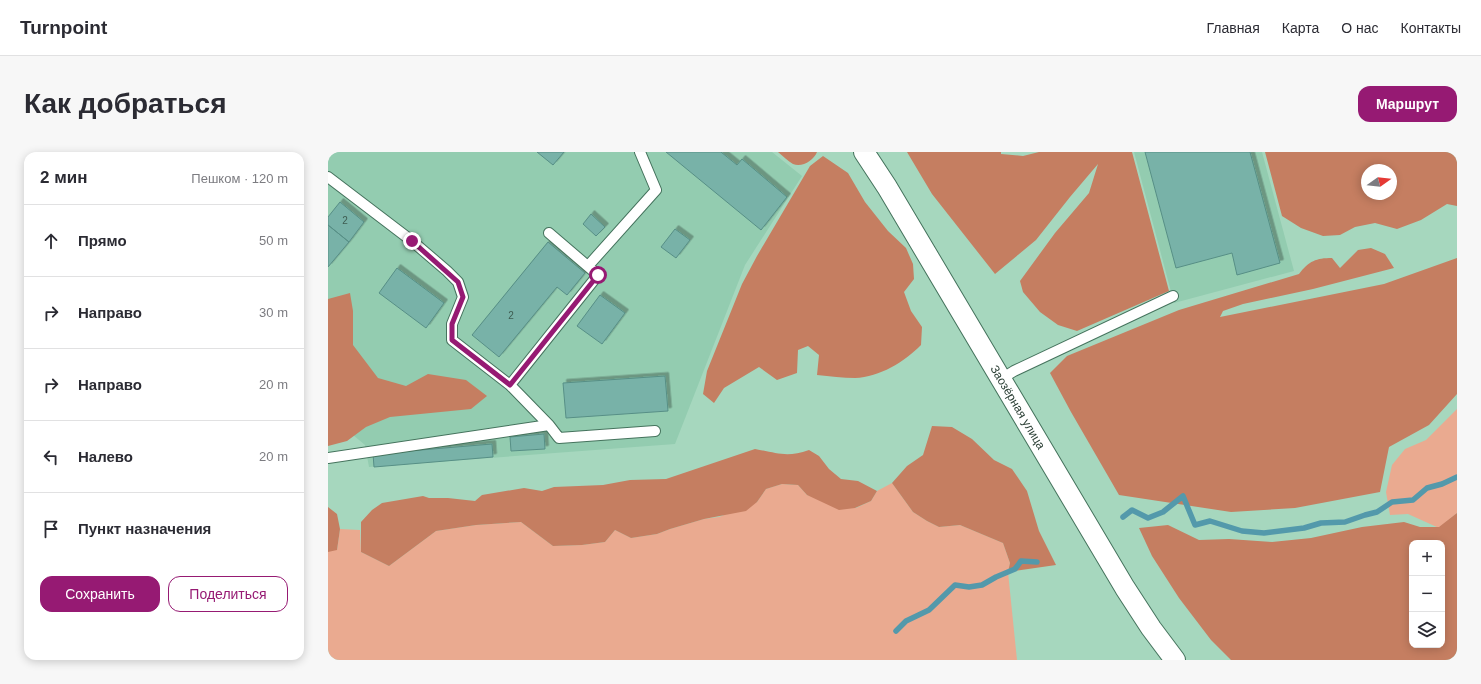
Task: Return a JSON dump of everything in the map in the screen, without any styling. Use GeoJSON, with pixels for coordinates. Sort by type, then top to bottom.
{"type":"FeatureCollection","features":[{"type":"Feature","properties":{"kind":"street","name":"Заозёрная улица"},"geometry":{"type":"LineString","coordinates":[[864,152],[891,193],[1125,588],[1151,628],[1175,660]]}},
{"type":"Feature","properties":{"kind":"lane"},"geometry":{"type":"LineString","coordinates":[[588,266],[656,190],[640,152]]}},
{"type":"Feature","properties":{"kind":"lane"},"geometry":{"type":"LineString","coordinates":[[328,177],[412,241],[458,282],[463,297],[452,324],[452,340],[510,385],[549,425],[559,438],[655,431]]}},
{"type":"Feature","properties":{"kind":"lane"},"geometry":{"type":"LineString","coordinates":[[510,385],[598,275],[549,233]]}},
{"type":"Feature","properties":{"kind":"lane"},"geometry":{"type":"LineString","coordinates":[[1001,378],[1173,296]]}},
{"type":"Feature","properties":{"kind":"lane"},"geometry":{"type":"LineString","coordinates":[[328,458],[549,425]]}},
{"type":"Feature","properties":{"kind":"shaded area"},"geometry":{"type":"Polygon","coordinates":[[[328,152],[772,152],[802,176],[745,265],[675,444],[369,467],[365,445],[328,414],[328,152]]]}},
{"type":"Feature","properties":{"kind":"shaded area"},"geometry":{"type":"Polygon","coordinates":[[[778,152],[817,152],[813,158],[804,164],[796,165],[791,163],[778,152]]]}},
{"type":"Feature","properties":{"kind":"shaded area"},"geometry":{"type":"Polygon","coordinates":[[[907,152],[1001,152],[1001,154],[1023,156],[1039,152],[1132,152],[1169,291],[1077,331],[1058,325],[1040,312],[1023,292],[1020,281],[1055,233],[1089,193],[1098,164],[1036,240],[995,274],[932,194],[907,152]]]}},
{"type":"Feature","properties":{"kind":"shaded area"},"geometry":{"type":"Polygon","coordinates":[[[1134,152],[1262,152],[1294,271],[1174,303],[1134,152]]]}},
{"type":"Feature","properties":{"kind":"shaded area"},"geometry":{"type":"Polygon","coordinates":[[[1265,152],[1457,152],[1457,206],[1447,204],[1421,220],[1397,229],[1375,223],[1355,227],[1340,235],[1323,236],[1301,228],[1282,216],[1265,152]]]}},
{"type":"Feature","properties":{"kind":"shaded area"},"geometry":{"type":"Polygon","coordinates":[[[823,156],[848,173],[865,202],[888,231],[906,248],[913,264],[914,279],[904,292],[911,311],[922,327],[921,345],[891,368],[873,375],[855,378],[817,375],[819,355],[808,346],[798,350],[797,373],[777,380],[759,367],[724,388],[714,403],[703,394],[707,371],[742,284],[810,166],[823,156]]]}},
{"type":"Feature","properties":{"kind":"shaded area"},"geometry":{"type":"Polygon","coordinates":[[[1371,248],[1385,254],[1394,268],[1313,289],[1243,304],[1223,311],[1220,317],[1384,284],[1457,258],[1457,394],[1429,425],[1389,447],[1380,492],[1295,508],[1231,512],[1119,495],[1050,373],[1067,356],[1179,310],[1299,274],[1313,261],[1332,258],[1340,268],[1358,250],[1371,248]]]}},
{"type":"Feature","properties":{"kind":"shaded area"},"geometry":{"type":"Polygon","coordinates":[[[350,293],[353,311],[353,345],[378,378],[406,386],[428,374],[466,380],[487,396],[471,409],[390,417],[366,427],[347,441],[328,446],[328,299],[350,293]]]}},
{"type":"Feature","properties":{"kind":"shaded area"},"geometry":{"type":"Polygon","coordinates":[[[1457,409],[1457,513],[1439,528],[1408,514],[1390,515],[1386,492],[1392,465],[1405,449],[1426,440],[1457,409]]]}},
{"type":"Feature","properties":{"kind":"shaded area"},"geometry":{"type":"Polygon","coordinates":[[[932,426],[952,427],[972,439],[994,460],[1012,469],[1027,491],[1039,531],[1056,565],[1008,572],[1010,563],[1003,543],[960,525],[939,527],[913,512],[892,483],[907,466],[923,455],[932,426]]]}},
{"type":"Feature","properties":{"kind":"shaded area"},"geometry":{"type":"Polygon","coordinates":[[[755,449],[788,454],[809,450],[819,456],[829,469],[841,479],[858,481],[877,491],[871,501],[855,508],[839,510],[807,495],[798,485],[782,484],[766,489],[757,502],[746,511],[704,519],[657,534],[631,538],[615,530],[605,542],[582,545],[553,546],[521,522],[476,525],[436,531],[389,566],[361,552],[361,522],[372,510],[382,503],[423,496],[429,498],[448,498],[475,501],[482,495],[524,488],[542,491],[554,487],[603,485],[630,480],[666,479],[755,449]]]}},
{"type":"Feature","properties":{"kind":"shaded area"},"geometry":{"type":"Polygon","coordinates":[[[892,483],[913,512],[927,521],[939,527],[960,525],[1003,543],[1010,563],[1008,572],[1017,660],[328,660],[328,546],[337,550],[340,529],[360,530],[361,552],[389,566],[436,531],[476,525],[521,522],[553,546],[582,545],[605,542],[615,530],[631,538],[657,534],[704,519],[719,517],[757,502],[766,489],[782,484],[798,485],[807,495],[856,508],[871,501],[877,491],[892,483]]]}},
{"type":"Feature","properties":{"kind":"shaded area"},"geometry":{"type":"Polygon","coordinates":[[[328,507],[337,514],[340,529],[337,550],[328,552],[328,507]]]}},
{"type":"Feature","properties":{"kind":"shaded area"},"geometry":{"type":"Polygon","coordinates":[[[1457,513],[1457,660],[1231,660],[1211,640],[1179,598],[1152,556],[1139,528],[1168,525],[1199,540],[1229,539],[1272,542],[1311,538],[1362,527],[1404,522],[1420,527],[1439,527],[1457,513]]]}},
{"type":"Feature","properties":{"kind":"building"},"geometry":{"type":"Polygon","coordinates":[[[537,152],[564,152],[553,165],[537,152]]]}},
{"type":"Feature","properties":{"kind":"building"},"geometry":{"type":"Polygon","coordinates":[[[666,152],[721,152],[737,165],[742,159],[787,197],[761,230],[666,152]]]}},
{"type":"Feature","properties":{"kind":"building"},"geometry":{"type":"Polygon","coordinates":[[[1145,152],[1250,152],[1280,263],[1237,275],[1232,253],[1176,268],[1145,152]]]}},
{"type":"Feature","properties":{"kind":"building"},"geometry":{"type":"Polygon","coordinates":[[[340,202],[364,222],[349,242],[328,225],[328,217],[340,202]]]}},
{"type":"Feature","properties":{"kind":"building"},"geometry":{"type":"Polygon","coordinates":[[[591,214],[605,227],[596,236],[583,224],[591,214]]]}},
{"type":"Feature","properties":{"kind":"building"},"geometry":{"type":"Polygon","coordinates":[[[328,225],[349,242],[328,267],[328,225]]]}},
{"type":"Feature","properties":{"kind":"building"},"geometry":{"type":"Polygon","coordinates":[[[675,229],[690,240],[676,258],[661,247],[675,229]]]}},
{"type":"Feature","properties":{"kind":"building"},"geometry":{"type":"Polygon","coordinates":[[[548,242],[585,273],[567,295],[557,287],[499,357],[472,335],[548,242]]]}},
{"type":"Feature","properties":{"kind":"building"},"geometry":{"type":"Polygon","coordinates":[[[397,268],[444,303],[426,328],[379,293],[397,268]]]}},
{"type":"Feature","properties":{"kind":"building"},"geometry":{"type":"Polygon","coordinates":[[[600,295],[625,313],[602,344],[577,326],[600,295]]]}},
{"type":"Feature","properties":{"kind":"building"},"geometry":{"type":"Polygon","coordinates":[[[665,376],[668,411],[566,418],[563,383],[665,376]]]}},
{"type":"Feature","properties":{"kind":"building"},"geometry":{"type":"Polygon","coordinates":[[[544,434],[545,449],[511,451],[510,437],[544,434]]]}},
{"type":"Feature","properties":{"kind":"building"},"geometry":{"type":"Polygon","coordinates":[[[492,444],[493,457],[374,467],[373,454],[492,444]]]}},
{"type":"Feature","properties":{"kind":"waterway"},"geometry":{"type":"LineString","coordinates":[[1123,517],[1132,510],[1148,518],[1163,512],[1183,496],[1195,525],[1210,521],[1242,531],[1264,533],[1304,528],[1321,523],[1345,522],[1377,512],[1392,502],[1413,500],[1427,488],[1442,484],[1457,477]]}},
{"type":"Feature","properties":{"kind":"waterway"},"geometry":{"type":"LineString","coordinates":[[896,631],[906,621],[929,610],[955,585],[969,587],[982,585],[1015,569],[1021,561],[1037,562]]}},
{"type":"Feature","properties":{"kind":"route"},"geometry":{"type":"LineString","coordinates":[[412,241],[458,282],[463,297],[452,324],[452,340],[510,385],[598,275]]}}]}
